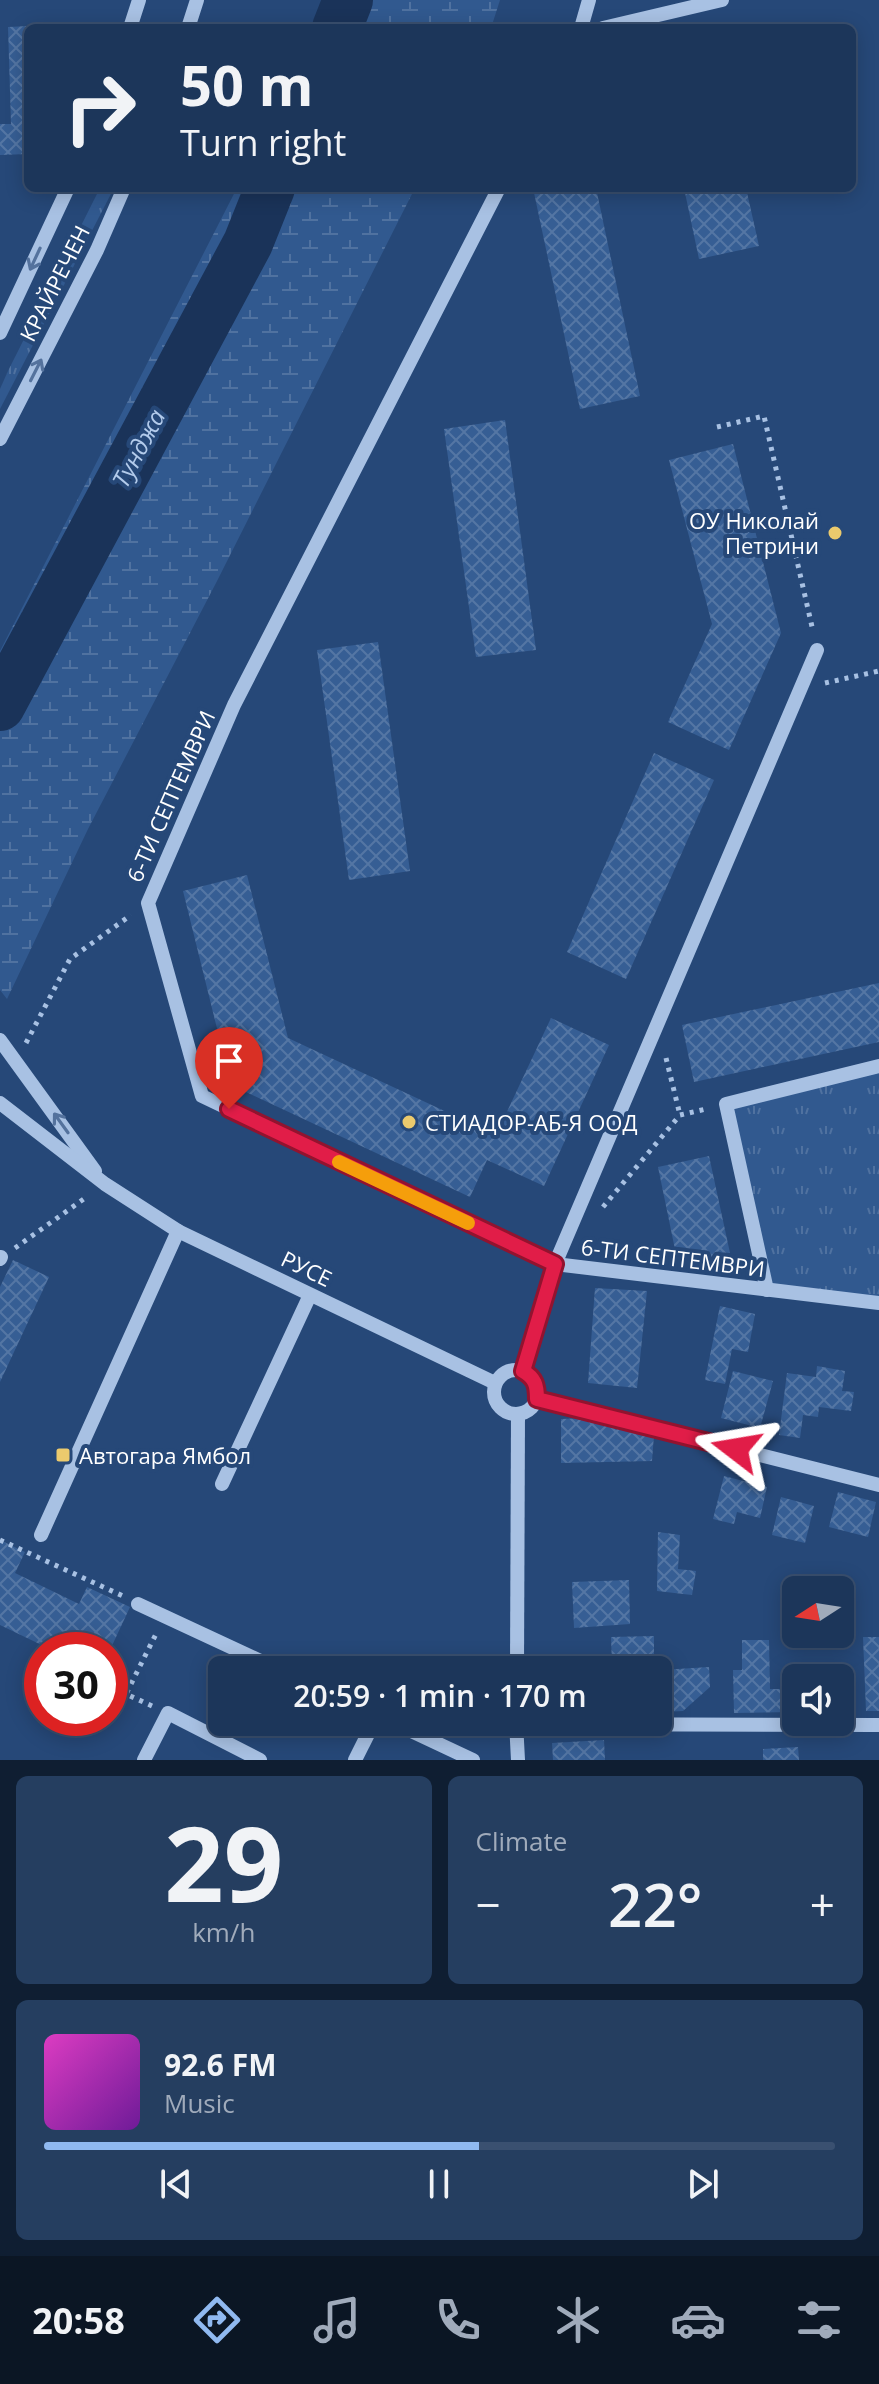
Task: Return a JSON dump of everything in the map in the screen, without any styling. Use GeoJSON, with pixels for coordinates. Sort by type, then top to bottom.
{"type":"FeatureCollection","features":[{"type":"Feature","properties":{"kind":"street"},"geometry":{"type":"LineString","coordinates":[[131,24],[139,0]]}},
{"type":"Feature","properties":{"kind":"street"},"geometry":{"type":"LineString","coordinates":[[189,24],[197,0]]}},
{"type":"Feature","properties":{"kind":"street"},"geometry":{"type":"LineString","coordinates":[[582,24],[589,0]]}},
{"type":"Feature","properties":{"kind":"street"},"geometry":{"type":"LineString","coordinates":[[620,24],[722,0]]}},
{"type":"Feature","properties":{"kind":"street","name":"КРАЙРЕЧЕН"},"geometry":{"type":"LineString","coordinates":[[0,333],[66,192]]}},
{"type":"Feature","properties":{"kind":"street","name":"КРАЙРЕЧЕН"},"geometry":{"type":"LineString","coordinates":[[0,439],[97,250],[122,192]]}},
{"type":"Feature","properties":{"kind":"street","name":"6-ТИ СЕПТЕМВРИ"},"geometry":{"type":"LineString","coordinates":[[497,192],[234,705],[148,903],[202,1096],[555,1264],[879,1303]]}},
{"type":"Feature","properties":{"kind":"street"},"geometry":{"type":"LineString","coordinates":[[523,1371],[555,1264],[817,650]]}},
{"type":"Feature","properties":{"kind":"street"},"geometry":{"type":"LineString","coordinates":[[0,1040],[105,1184]]}},
{"type":"Feature","properties":{"kind":"street"},"geometry":{"type":"LineString","coordinates":[[767,1290],[726,1104],[879,1066]]}},
{"type":"Feature","properties":{"kind":"street","name":"РУСЕ"},"geometry":{"type":"LineString","coordinates":[[0,1103],[105,1184],[178,1231],[495,1383]]}},
{"type":"Feature","properties":{"kind":"street"},"geometry":{"type":"LineString","coordinates":[[41,1535],[178,1231]]}},
{"type":"Feature","properties":{"kind":"street"},"geometry":{"type":"LineString","coordinates":[[222,1484],[310,1295]]}},
{"type":"Feature","properties":{"kind":"street"},"geometry":{"type":"LineString","coordinates":[[512,1370],[523,1371],[532,1377],[537,1387],[537,1399],[530,1409],[518,1414],[507,1412],[497,1404],[493,1394],[495,1383],[502,1374],[512,1370]]}},
{"type":"Feature","properties":{"kind":"street"},"geometry":{"type":"LineString","coordinates":[[537,1399],[879,1485]]}},
{"type":"Feature","properties":{"kind":"street"},"geometry":{"type":"LineString","coordinates":[[517,1656],[518,1414]]}},
{"type":"Feature","properties":{"kind":"street"},"geometry":{"type":"LineString","coordinates":[[138,1604],[250,1656]]}},
{"type":"Feature","properties":{"kind":"street"},"geometry":{"type":"LineString","coordinates":[[144,1760],[168,1713],[260,1760]]}},
{"type":"Feature","properties":{"kind":"street"},"geometry":{"type":"LineString","coordinates":[[672,1724],[879,1725]]}},
{"type":"Feature","properties":{"kind":"street"},"geometry":{"type":"LineString","coordinates":[[355,1760],[367,1736]]}},
{"type":"Feature","properties":{"kind":"street"},"geometry":{"type":"LineString","coordinates":[[422,1736],[473,1760]]}},
{"type":"Feature","properties":{"kind":"street"},"geometry":{"type":"LineString","coordinates":[[517,1736],[518,1760]]}},
{"type":"Feature","properties":{"kind":"path"},"geometry":{"type":"LineString","coordinates":[[717,427],[764,416],[825,683],[879,671]]}},
{"type":"Feature","properties":{"kind":"path"},"geometry":{"type":"LineString","coordinates":[[16,1061],[70,959],[148,903]]}},
{"type":"Feature","properties":{"kind":"path"},"geometry":{"type":"LineString","coordinates":[[658,1024],[680,1115]]}},
{"type":"Feature","properties":{"kind":"path"},"geometry":{"type":"LineString","coordinates":[[594,1218],[680,1115],[726,1104]]}},
{"type":"Feature","properties":{"kind":"path"},"geometry":{"type":"LineString","coordinates":[[37,1232],[105,1184]]}},
{"type":"Feature","properties":{"kind":"path"},"geometry":{"type":"LineString","coordinates":[[0,1540],[138,1604]]}},
{"type":"Feature","properties":{"kind":"path"},"geometry":{"type":"LineString","coordinates":[[165,1616],[126,1694],[168,1713]]}},
{"type":"Feature","properties":{"kind":"green space"},"geometry":{"type":"Polygon","coordinates":[[[328,0],[500,0],[492,24],[319,24],[328,0]]]}},
{"type":"Feature","properties":{"kind":"green space"},"geometry":{"type":"Polygon","coordinates":[[[98,192],[112,192],[0,409],[0,389],[98,192]]]}},
{"type":"Feature","properties":{"kind":"green space"},"geometry":{"type":"Polygon","coordinates":[[[235,192],[413,192],[88,829],[7,999],[0,990],[0,651],[235,192]]]}},
{"type":"Feature","properties":{"kind":"green space"},"geometry":{"type":"Polygon","coordinates":[[[879,1066],[879,1303],[767,1290],[726,1104],[879,1066]]]}},
{"type":"Feature","properties":{"kind":"building"},"geometry":{"type":"Polygon","coordinates":[[[24,26],[24,154],[0,155],[0,124],[11,124],[8,27],[24,26]]]}},
{"type":"Feature","properties":{"kind":"building"},"geometry":{"type":"Polygon","coordinates":[[[534,192],[597,192],[640,396],[580,409],[534,192]]]}},
{"type":"Feature","properties":{"kind":"building"},"geometry":{"type":"Polygon","coordinates":[[[685,192],[747,192],[759,246],[699,259],[685,192]]]}},
{"type":"Feature","properties":{"kind":"building"},"geometry":{"type":"Polygon","coordinates":[[[505,420],[536,650],[476,657],[444,429],[505,420]]]}},
{"type":"Feature","properties":{"kind":"building"},"geometry":{"type":"Polygon","coordinates":[[[733,444],[781,633],[729,750],[668,722],[712,624],[669,460],[733,444]]]}},
{"type":"Feature","properties":{"kind":"building"},"geometry":{"type":"Polygon","coordinates":[[[378,642],[410,871],[349,880],[317,650],[378,642]]]}},
{"type":"Feature","properties":{"kind":"building"},"geometry":{"type":"Polygon","coordinates":[[[654,753],[714,780],[626,979],[567,952],[654,753]]]}},
{"type":"Feature","properties":{"kind":"building"},"geometry":{"type":"Polygon","coordinates":[[[247,875],[288,1038],[496,1135],[551,1018],[609,1045],[544,1186],[487,1160],[470,1197],[231,1085],[183,891],[247,875]]]}},
{"type":"Feature","properties":{"kind":"building"},"geometry":{"type":"Polygon","coordinates":[[[879,983],[879,1042],[694,1082],[682,1025],[879,983]]]}},
{"type":"Feature","properties":{"kind":"building"},"geometry":{"type":"Polygon","coordinates":[[[709,1156],[730,1253],[678,1264],[658,1167],[709,1156]]]}},
{"type":"Feature","properties":{"kind":"building"},"geometry":{"type":"Polygon","coordinates":[[[13,1260],[49,1277],[0,1382],[0,1287],[13,1260]]]}},
{"type":"Feature","properties":{"kind":"building"},"geometry":{"type":"Polygon","coordinates":[[[595,1288],[647,1291],[637,1388],[588,1383],[595,1288]]]}},
{"type":"Feature","properties":{"kind":"building"},"geometry":{"type":"Polygon","coordinates":[[[720,1306],[755,1314],[748,1352],[732,1349],[725,1384],[705,1380],[720,1306]]]}},
{"type":"Feature","properties":{"kind":"building"},"geometry":{"type":"Polygon","coordinates":[[[817,1366],[845,1371],[842,1391],[854,1392],[851,1411],[819,1407],[818,1417],[803,1415],[800,1438],[779,1435],[787,1373],[816,1377],[817,1366]]]}},
{"type":"Feature","properties":{"kind":"building"},"geometry":{"type":"Polygon","coordinates":[[[733,1371],[773,1381],[760,1428],[721,1418],[733,1371]]]}},
{"type":"Feature","properties":{"kind":"building"},"geometry":{"type":"Polygon","coordinates":[[[589,1418],[654,1435],[652,1461],[561,1463],[561,1419],[589,1418]]]}},
{"type":"Feature","properties":{"kind":"building"},"geometry":{"type":"Polygon","coordinates":[[[724,1476],[767,1487],[760,1518],[737,1512],[734,1524],[713,1519],[724,1476]]]}},
{"type":"Feature","properties":{"kind":"building"},"geometry":{"type":"Polygon","coordinates":[[[838,1492],[876,1502],[868,1537],[829,1527],[838,1492]]]}},
{"type":"Feature","properties":{"kind":"building"},"geometry":{"type":"Polygon","coordinates":[[[781,1497],[814,1506],[805,1543],[772,1535],[781,1497]]]}},
{"type":"Feature","properties":{"kind":"building"},"geometry":{"type":"Polygon","coordinates":[[[658,1532],[680,1535],[678,1569],[696,1571],[692,1595],[657,1591],[658,1532]]]}},
{"type":"Feature","properties":{"kind":"building"},"geometry":{"type":"Polygon","coordinates":[[[0,1540],[25,1552],[15,1573],[79,1604],[87,1587],[130,1607],[118,1632],[24,1632],[24,1637],[0,1625],[0,1540]]]}},
{"type":"Feature","properties":{"kind":"building"},"geometry":{"type":"Polygon","coordinates":[[[629,1580],[630,1624],[574,1628],[572,1582],[629,1580]]]}},
{"type":"Feature","properties":{"kind":"building"},"geometry":{"type":"Polygon","coordinates":[[[654,1636],[654,1656],[612,1656],[611,1637],[654,1636]]]}},
{"type":"Feature","properties":{"kind":"building"},"geometry":{"type":"Polygon","coordinates":[[[863,1637],[879,1637],[879,1711],[866,1711],[863,1637]]]}},
{"type":"Feature","properties":{"kind":"building"},"geometry":{"type":"Polygon","coordinates":[[[742,1640],[769,1640],[770,1689],[782,1689],[782,1712],[734,1713],[733,1670],[742,1670],[742,1640]]]}},
{"type":"Feature","properties":{"kind":"building"},"geometry":{"type":"Polygon","coordinates":[[[709,1667],[710,1687],[683,1711],[672,1712],[672,1669],[709,1667]]]}},
{"type":"Feature","properties":{"kind":"building"},"geometry":{"type":"Polygon","coordinates":[[[604,1740],[605,1760],[553,1760],[552,1743],[604,1740]]]}},
{"type":"Feature","properties":{"kind":"building"},"geometry":{"type":"Polygon","coordinates":[[[798,1747],[799,1760],[763,1760],[763,1749],[798,1747]]]}},
{"type":"Feature","properties":{"kind":"waterway","name":"Тунджа"},"geometry":{"type":"LineString","coordinates":[[339,24],[348,0]]}},
{"type":"Feature","properties":{"kind":"waterway","name":"Тунджа"},"geometry":{"type":"LineString","coordinates":[[0,706],[248,243],[268,192]]}},
{"type":"Feature","properties":{"kind":"slow traffic"},"geometry":{"type":"LineString","coordinates":[[339,1162],[468,1223]]}},
{"type":"Feature","properties":{"kind":"place","name":"ОУ Николай Петрини"},"geometry":{"type":"Point","coordinates":[835,533]}},
{"type":"Feature","properties":{"kind":"place","name":"СТИАДОР-АБ-Я ООД"},"geometry":{"type":"Point","coordinates":[409,1122]}},
{"type":"Feature","properties":{"kind":"place","name":"Автогара Ямбол"},"geometry":{"type":"Point","coordinates":[63,1455]}},
{"type":"Feature","properties":{"kind":"route"},"geometry":{"type":"LineString","coordinates":[[229,1109],[555,1264],[523,1371],[532,1377],[537,1387],[537,1399],[736,1449]]}}]}
